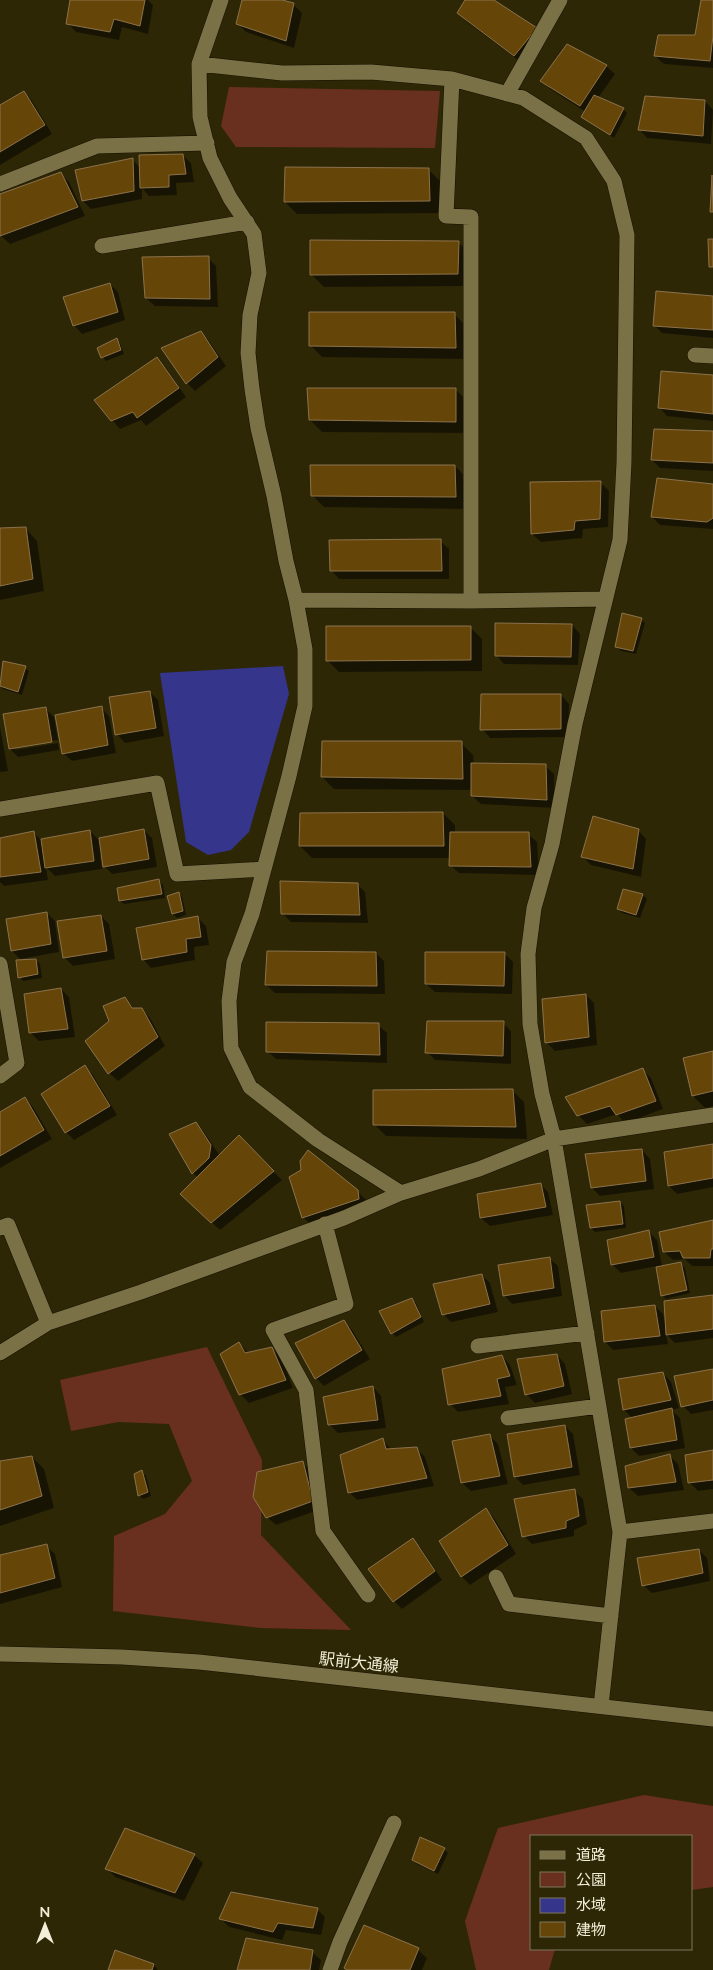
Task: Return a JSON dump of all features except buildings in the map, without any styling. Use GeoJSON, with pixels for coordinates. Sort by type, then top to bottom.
{"type":"FeatureCollection","features":[{"type":"Feature","properties":{"kind":"street"},"geometry":{"type":"LineString","coordinates":[[220,0],[199,64],[200,117],[210,158],[230,198],[254,234],[259,272],[250,315],[248,353],[258,428],[274,496],[305,649],[305,706],[289,776],[252,914],[234,962],[229,1001],[231,1048],[250,1087],[318,1140],[401,1193]]}},
{"type":"Feature","properties":{"kind":"street"},"geometry":{"type":"LineString","coordinates":[[507,94],[560,0]]}},
{"type":"Feature","properties":{"kind":"street"},"geometry":{"type":"LineString","coordinates":[[199,64],[282,73],[372,72],[452,79],[523,98],[586,138],[614,182],[627,235],[624,463],[620,540],[575,724],[552,844],[534,908],[528,954],[530,1024],[542,1094],[554,1139],[620,1532],[601,1706]]}},
{"type":"Feature","properties":{"kind":"street"},"geometry":{"type":"LineString","coordinates":[[452,79],[446,216],[471,218],[471,601]]}},
{"type":"Feature","properties":{"kind":"street"},"geometry":{"type":"LineString","coordinates":[[0,184],[97,146],[207,143]]}},
{"type":"Feature","properties":{"kind":"street"},"geometry":{"type":"LineString","coordinates":[[102,246],[247,222]]}},
{"type":"Feature","properties":{"kind":"street"},"geometry":{"type":"LineString","coordinates":[[694,355],[713,356]]}},
{"type":"Feature","properties":{"kind":"street"},"geometry":{"type":"LineString","coordinates":[[296,600],[471,601],[605,599]]}},
{"type":"Feature","properties":{"kind":"street"},"geometry":{"type":"LineString","coordinates":[[0,809],[157,783],[177,874],[264,870]]}},
{"type":"Feature","properties":{"kind":"street"},"geometry":{"type":"LineString","coordinates":[[0,1076],[17,1063],[1,972]]}},
{"type":"Feature","properties":{"kind":"street"},"geometry":{"type":"LineString","coordinates":[[0,1353],[48,1323],[141,1292],[325,1224],[401,1193],[479,1169],[554,1139],[713,1116]]}},
{"type":"Feature","properties":{"kind":"street"},"geometry":{"type":"LineString","coordinates":[[325,1224],[346,1304],[273,1330],[306,1390],[323,1531],[368,1596]]}},
{"type":"Feature","properties":{"kind":"street"},"geometry":{"type":"LineString","coordinates":[[0,1228],[8,1225],[48,1323]]}},
{"type":"Feature","properties":{"kind":"street"},"geometry":{"type":"LineString","coordinates":[[478,1346],[587,1334]]}},
{"type":"Feature","properties":{"kind":"street"},"geometry":{"type":"LineString","coordinates":[[508,1418],[599,1406]]}},
{"type":"Feature","properties":{"kind":"street"},"geometry":{"type":"LineString","coordinates":[[620,1532],[713,1521]]}},
{"type":"Feature","properties":{"kind":"street"},"geometry":{"type":"LineString","coordinates":[[496,1577],[508,1604],[611,1616]]}},
{"type":"Feature","properties":{"kind":"street","name":"駅前大通線"},"geometry":{"type":"LineString","coordinates":[[0,1654],[122,1657],[199,1662],[713,1719]]}},
{"type":"Feature","properties":{"kind":"street"},"geometry":{"type":"LineString","coordinates":[[330,1970],[340,1942],[394,1823]]}},
{"type":"Feature","properties":{"kind":"green space"},"geometry":{"type":"Polygon","coordinates":[[[229,87],[440,91],[435,148],[236,147],[221,126],[229,87]]]}},
{"type":"Feature","properties":{"kind":"green space"},"geometry":{"type":"Polygon","coordinates":[[[207,1347],[262,1460],[261,1535],[351,1630],[260,1628],[113,1611],[114,1536],[165,1514],[192,1481],[169,1424],[118,1422],[71,1431],[60,1380],[207,1347]]]}},
{"type":"Feature","properties":{"kind":"green space"},"geometry":{"type":"Polygon","coordinates":[[[644,1795],[713,1806],[713,1887],[693,1890],[693,1835],[530,1835],[530,1950],[555,1950],[549,1970],[476,1970],[465,1921],[498,1828],[644,1795]]]}},
{"type":"Feature","properties":{"kind":"water"},"geometry":{"type":"Polygon","coordinates":[[[283,666],[289,694],[249,832],[231,850],[208,855],[186,842],[160,673],[283,666]]]}}]}
